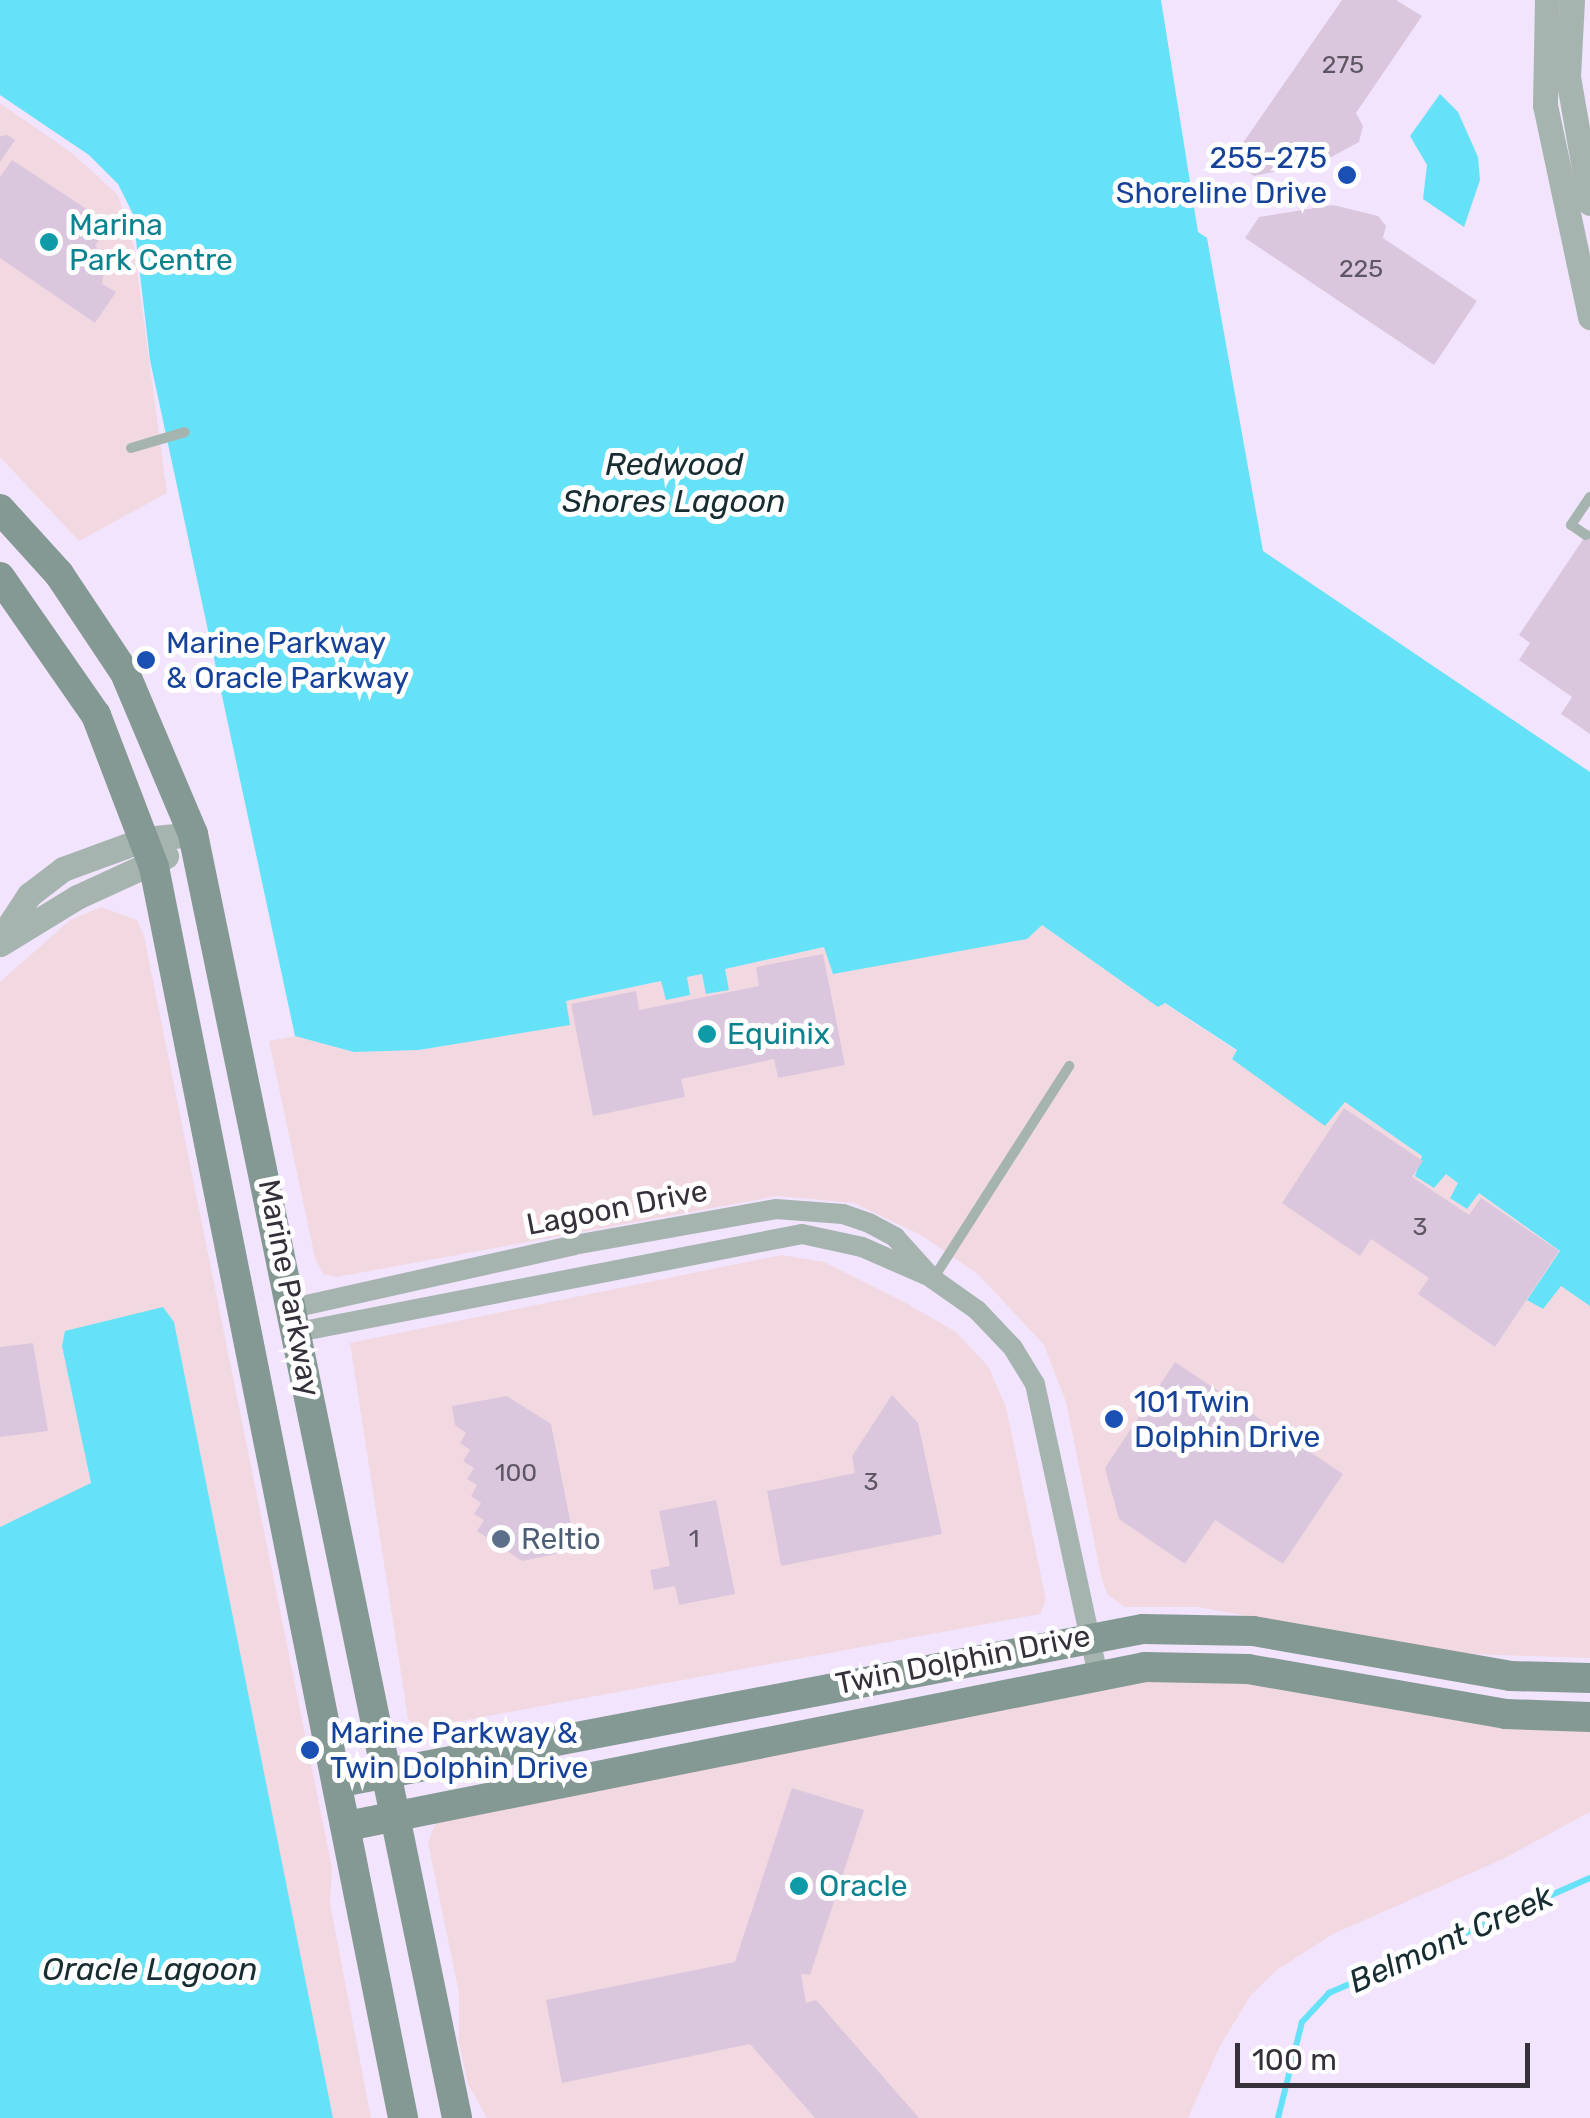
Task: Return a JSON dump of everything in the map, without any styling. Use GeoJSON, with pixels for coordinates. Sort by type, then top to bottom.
{"type":"FeatureCollection","features":[{"type":"Feature","properties":{"kind":"main road","name":"Marine Parkway"},"geometry":{"type":"LineString","coordinates":[[0,509],[59,574],[125,673],[193,834],[457,2118]]}},
{"type":"Feature","properties":{"kind":"main road","name":"Marine Parkway"},"geometry":{"type":"LineString","coordinates":[[0,577],[96,715],[149,853],[341,1782],[403,2118]]}},
{"type":"Feature","properties":{"kind":"main road","name":"Twin Dolphin Drive"},"geometry":{"type":"LineString","coordinates":[[341,1782],[1092,1634],[1253,1632],[1510,1676],[1590,1678]]}},
{"type":"Feature","properties":{"kind":"main road","name":"Twin Dolphin Drive"},"geometry":{"type":"LineString","coordinates":[[347,1826],[1097,1672],[1248,1669],[1506,1714],[1590,1716]]}},
{"type":"Feature","properties":{"kind":"street"},"geometry":{"type":"LineString","coordinates":[[1546,0],[1546,105],[1590,317]]}},
{"type":"Feature","properties":{"kind":"street"},"geometry":{"type":"LineString","coordinates":[[1572,0],[1568,77],[1590,203]]}},
{"type":"Feature","properties":{"kind":"street"},"geometry":{"type":"LineString","coordinates":[[0,941],[29,895],[62,870],[149,853],[193,834]]}},
{"type":"Feature","properties":{"kind":"street","name":"Lagoon Drive"},"geometry":{"type":"LineString","coordinates":[[295,1320],[574,1245],[776,1209],[843,1214],[869,1223],[896,1237],[934,1278],[1001,1335],[1035,1384],[1092,1634],[1097,1672]]}},
{"type":"Feature","properties":{"kind":"street","name":"Lagoon Drive"},"geometry":{"type":"LineString","coordinates":[[295,1320],[802,1234],[862,1247],[934,1278]]}},
{"type":"Feature","properties":{"kind":"lane"},"geometry":{"type":"LineString","coordinates":[[131,448],[185,432]]}},
{"type":"Feature","properties":{"kind":"lane"},"geometry":{"type":"LineString","coordinates":[[1586,535],[1571,525],[1590,497]]}},
{"type":"Feature","properties":{"kind":"lane"},"geometry":{"type":"LineString","coordinates":[[934,1278],[1069,1066]]}},
{"type":"Feature","properties":{"kind":"shaded area"},"geometry":{"type":"Polygon","coordinates":[[[0,103],[72,153],[118,195],[134,247],[167,493],[79,541],[0,457],[0,103]]]}},
{"type":"Feature","properties":{"kind":"shaded area","name":"Oracle Lagoon"},"geometry":{"type":"Polygon","coordinates":[[[101,907],[137,920],[144,936],[332,1868],[330,1903],[371,2118],[0,2118],[0,982],[70,920],[101,907]]]}},
{"type":"Feature","properties":{"kind":"shaded area"},"geometry":{"type":"Polygon","coordinates":[[[1042,925],[1157,1006],[1164,1003],[1237,1051],[1232,1058],[1325,1125],[1344,1101],[1422,1156],[1416,1176],[1434,1188],[1445,1173],[1458,1183],[1451,1198],[1467,1209],[1479,1193],[1560,1251],[1560,1285],[1590,1306],[1590,1658],[1439,1653],[1199,1607],[1125,1607],[1108,1595],[1102,1580],[1066,1402],[1044,1345],[979,1275],[921,1235],[854,1203],[777,1196],[337,1277],[323,1274],[315,1258],[269,1041],[295,1036],[354,1052],[419,1050],[569,1025],[565,1001],[662,981],[666,999],[687,977],[703,974],[707,994],[729,989],[724,969],[825,947],[833,974],[1042,925]]]}},
{"type":"Feature","properties":{"kind":"shaded area"},"geometry":{"type":"Polygon","coordinates":[[[781,1255],[824,1262],[906,1303],[956,1332],[988,1366],[1006,1407],[1046,1600],[1040,1614],[418,1729],[408,1719],[350,1343],[781,1255]]]}},
{"type":"Feature","properties":{"kind":"shaded area"},"geometry":{"type":"Polygon","coordinates":[[[1198,1675],[1590,1725],[1590,1812],[1503,1859],[1333,1934],[1277,1970],[1251,1995],[1220,2046],[1188,2118],[487,2118],[468,2084],[459,2043],[459,1993],[428,1843],[436,1821],[1038,1693],[1198,1675]]]}},
{"type":"Feature","properties":{"kind":"water","name":"Redwood Shores Lagoon"},"geometry":{"type":"Polygon","coordinates":[[[0,0],[1161,0],[1198,232],[1207,238],[1263,551],[1590,772],[1590,1306],[1561,1286],[1543,1309],[1527,1300],[1560,1251],[1479,1193],[1467,1209],[1450,1198],[1458,1183],[1446,1174],[1434,1188],[1415,1176],[1422,1156],[1345,1102],[1325,1126],[1232,1059],[1237,1050],[1165,1003],[1158,1007],[1042,925],[1027,939],[833,974],[824,947],[725,969],[729,990],[706,994],[702,974],[687,977],[690,995],[666,1000],[661,981],[566,1001],[570,1025],[419,1050],[354,1052],[295,1036],[150,360],[133,214],[118,184],[89,155],[0,95],[0,0]]]}},
{"type":"Feature","properties":{"kind":"water"},"geometry":{"type":"Polygon","coordinates":[[[1440,94],[1458,112],[1478,157],[1480,180],[1464,227],[1423,199],[1427,165],[1410,136],[1440,94]]]}},
{"type":"Feature","properties":{"kind":"water","name":"Oracle Lagoon"},"geometry":{"type":"Polygon","coordinates":[[[163,1307],[174,1322],[333,2118],[0,2118],[0,1527],[91,1483],[62,1346],[65,1331],[163,1307]]]}},
{"type":"Feature","properties":{"kind":"building"},"geometry":{"type":"Polygon","coordinates":[[[1342,0],[1396,0],[1422,16],[1356,113],[1363,126],[1359,142],[1322,162],[1254,176],[1231,160],[1342,0]]]}},
{"type":"Feature","properties":{"kind":"building"},"geometry":{"type":"Polygon","coordinates":[[[8,135],[15,140],[0,162],[0,136],[8,135]]]}},
{"type":"Feature","properties":{"kind":"building","name":"Marina Park Centre"},"geometry":{"type":"Polygon","coordinates":[[[12,160],[102,219],[92,233],[100,238],[95,246],[102,251],[97,259],[105,263],[102,284],[116,292],[95,323],[0,258],[0,177],[12,160]]]}},
{"type":"Feature","properties":{"kind":"building"},"geometry":{"type":"Polygon","coordinates":[[[1333,205],[1378,216],[1386,226],[1383,238],[1477,301],[1434,365],[1245,238],[1259,217],[1333,205]]]}},
{"type":"Feature","properties":{"kind":"building"},"geometry":{"type":"Polygon","coordinates":[[[1590,529],[1590,734],[1561,714],[1572,697],[1519,660],[1530,643],[1519,635],[1590,529]]]}},
{"type":"Feature","properties":{"kind":"building","name":"Equinix"},"geometry":{"type":"Polygon","coordinates":[[[823,954],[845,1065],[778,1078],[774,1059],[681,1079],[685,1097],[593,1116],[571,1004],[636,991],[639,1010],[759,986],[756,967],[823,954]]]}},
{"type":"Feature","properties":{"kind":"building"},"geometry":{"type":"Polygon","coordinates":[[[1344,1108],[1423,1161],[1412,1177],[1469,1215],[1481,1198],[1559,1251],[1495,1347],[1418,1294],[1429,1278],[1371,1239],[1360,1256],[1282,1203],[1344,1108]]]}},
{"type":"Feature","properties":{"kind":"building"},"geometry":{"type":"Polygon","coordinates":[[[33,1343],[48,1431],[0,1437],[0,1347],[33,1343]]]}},
{"type":"Feature","properties":{"kind":"building"},"geometry":{"type":"Polygon","coordinates":[[[1175,1362],[1343,1474],[1283,1564],[1215,1520],[1185,1564],[1119,1519],[1105,1468],[1175,1362]]]}},
{"type":"Feature","properties":{"kind":"building"},"geometry":{"type":"Polygon","coordinates":[[[892,1395],[918,1423],[942,1534],[781,1566],[767,1491],[855,1473],[852,1456],[892,1395]]]}},
{"type":"Feature","properties":{"kind":"building"},"geometry":{"type":"Polygon","coordinates":[[[507,1396],[551,1424],[576,1550],[522,1561],[477,1531],[484,1520],[474,1514],[481,1503],[471,1496],[477,1485],[467,1479],[474,1468],[463,1461],[470,1450],[460,1443],[466,1433],[455,1425],[452,1406],[507,1396]]]}},
{"type":"Feature","properties":{"kind":"building"},"geometry":{"type":"Polygon","coordinates":[[[716,1500],[735,1594],[679,1605],[675,1586],[654,1590],[650,1570],[670,1566],[659,1511],[716,1500]]]}},
{"type":"Feature","properties":{"kind":"building","name":"Oracle"},"geometry":{"type":"Polygon","coordinates":[[[792,1788],[864,1810],[810,1975],[801,1974],[806,2003],[816,2000],[919,2118],[815,2118],[750,2044],[562,2083],[546,2000],[735,1962],[792,1788]]]}},
{"type":"Feature","properties":{"kind":"waterway","name":"Belmont Creek"},"geometry":{"type":"LineString","coordinates":[[1278,2118],[1302,2022],[1329,1993],[1590,1878]]}},
{"type":"Feature","properties":{"kind":"place","name":"255-275 Shoreline Drive"},"geometry":{"type":"Point","coordinates":[1347,175]}},
{"type":"Feature","properties":{"kind":"place","name":"Marina Park Centre"},"geometry":{"type":"Point","coordinates":[49,242]}},
{"type":"Feature","properties":{"kind":"place","name":"Marine Parkway & Oracle Parkway"},"geometry":{"type":"Point","coordinates":[146,660]}},
{"type":"Feature","properties":{"kind":"place","name":"Equinix"},"geometry":{"type":"Point","coordinates":[707,1034]}},
{"type":"Feature","properties":{"kind":"place","name":"101 Twin Dolphin Drive"},"geometry":{"type":"Point","coordinates":[1114,1419]}},
{"type":"Feature","properties":{"kind":"place","name":"Reltio"},"geometry":{"type":"Point","coordinates":[501,1539]}},
{"type":"Feature","properties":{"kind":"place","name":"Marine Parkway & Twin Dolphin Drive"},"geometry":{"type":"Point","coordinates":[310,1750]}},
{"type":"Feature","properties":{"kind":"place","name":"Oracle"},"geometry":{"type":"Point","coordinates":[799,1886]}}]}
